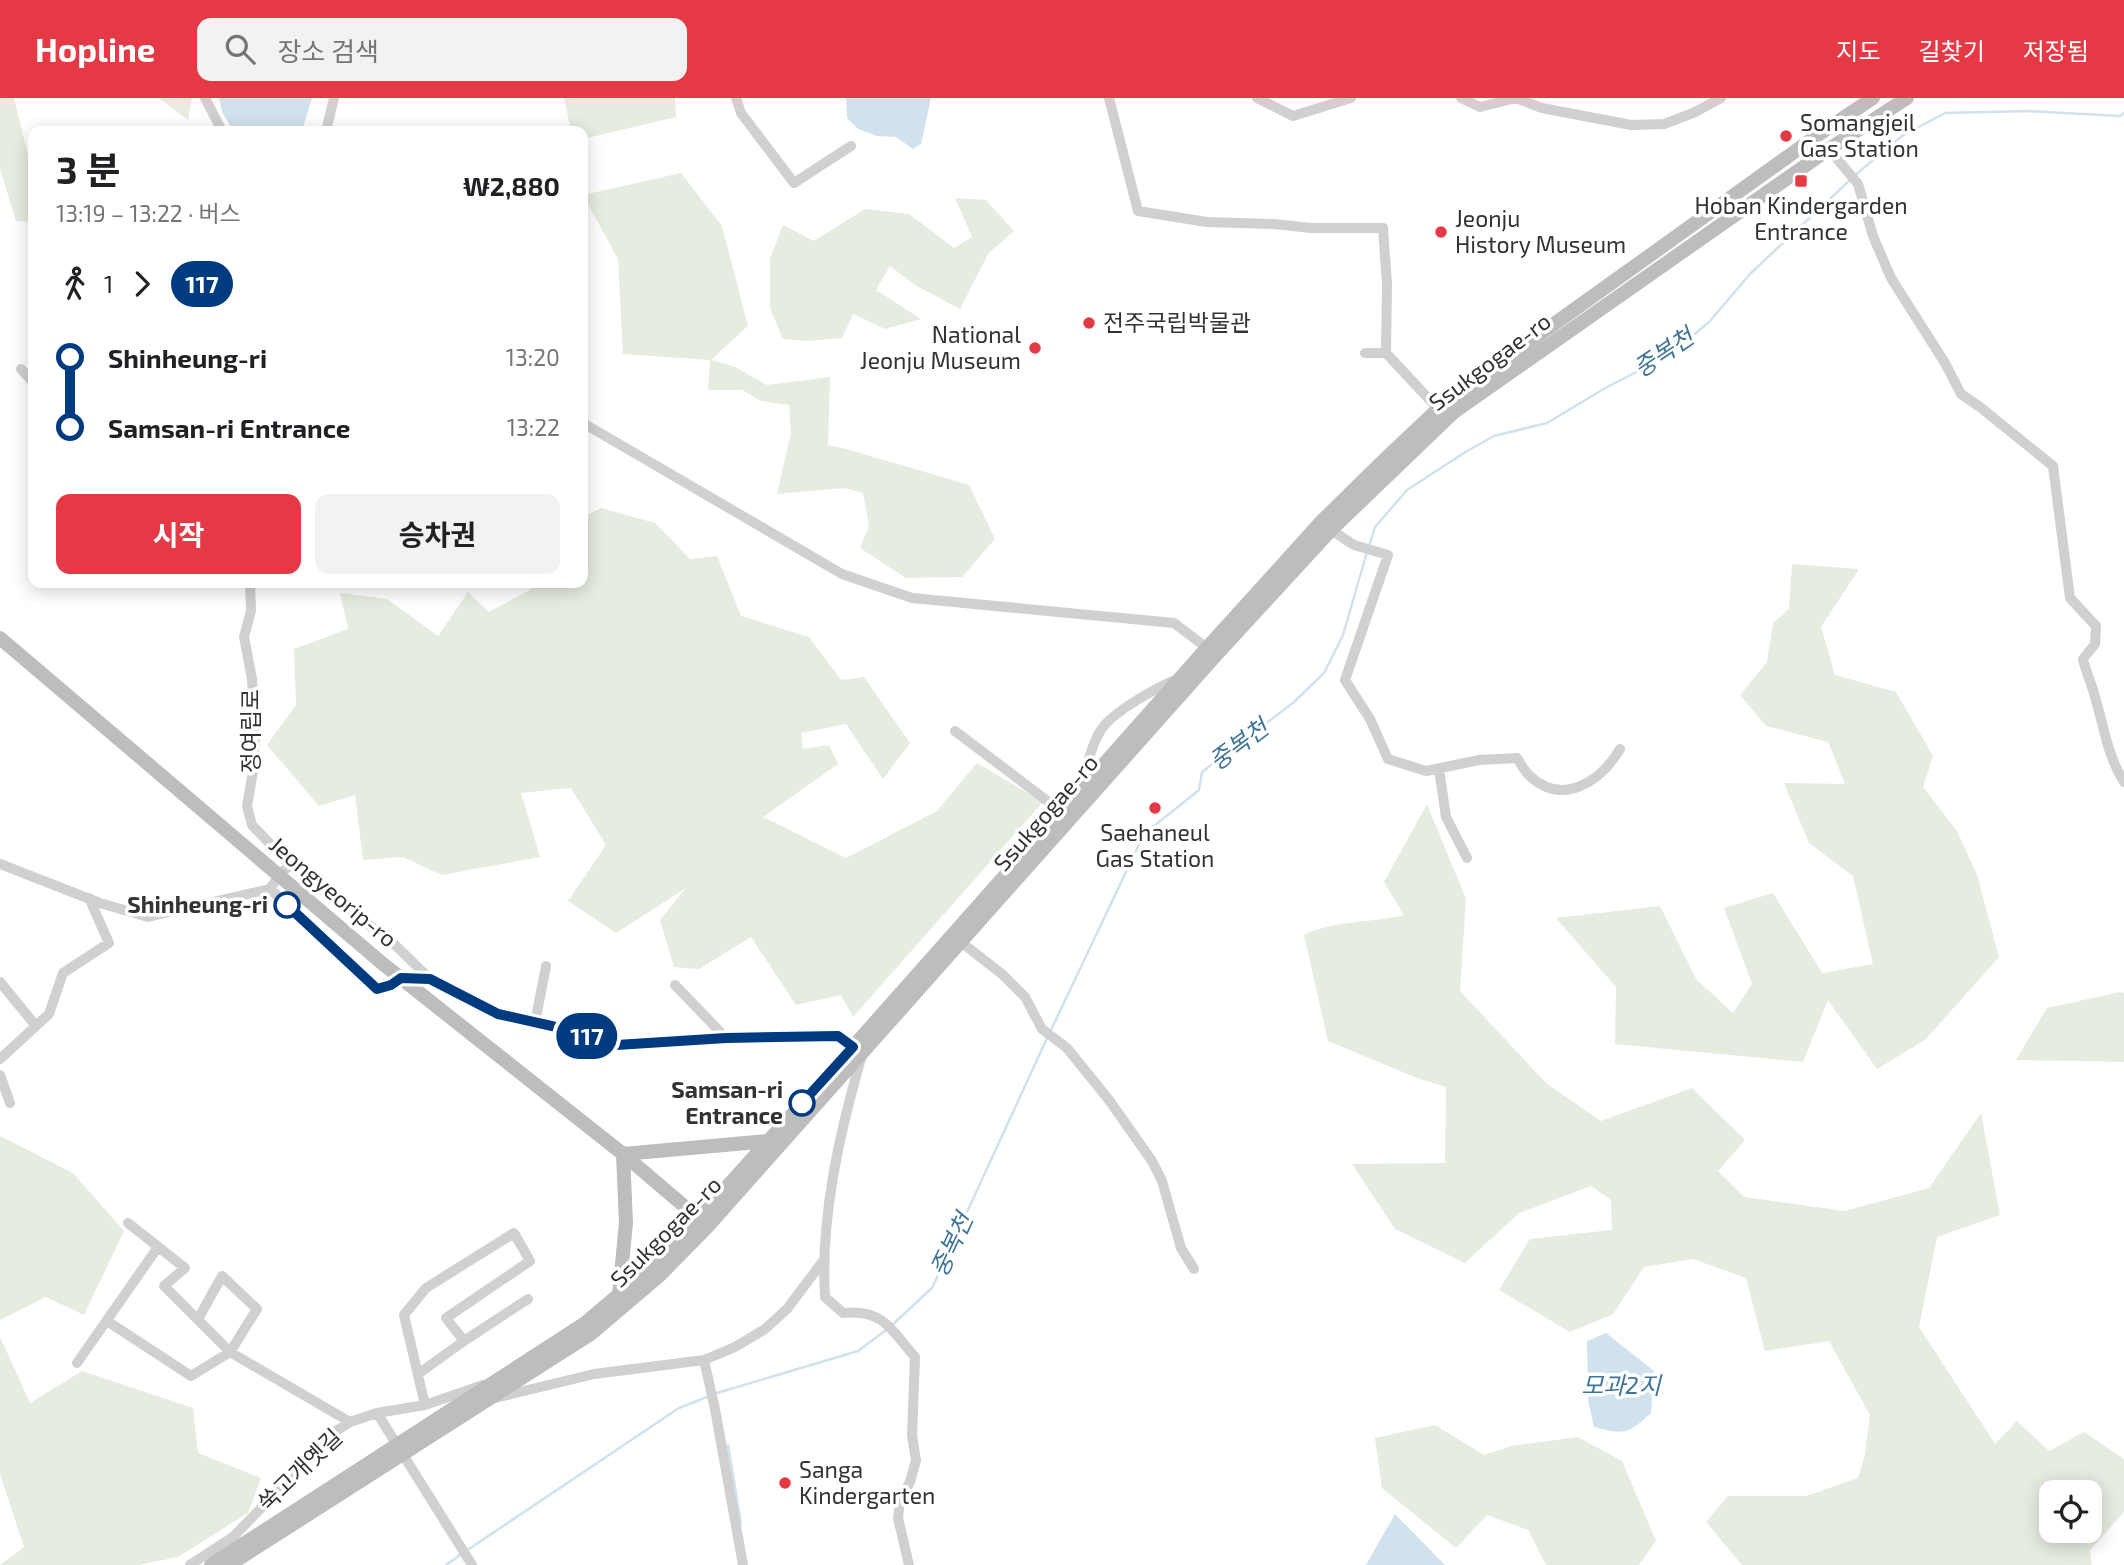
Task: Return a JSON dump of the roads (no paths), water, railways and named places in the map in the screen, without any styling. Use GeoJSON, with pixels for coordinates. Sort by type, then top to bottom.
{"type":"FeatureCollection","features":[{"type":"Feature","properties":{"kind":"street"},"geometry":{"type":"LineString","coordinates":[[205,98],[219,126]]}},
{"type":"Feature","properties":{"kind":"street"},"geometry":{"type":"LineString","coordinates":[[327,126],[334,98]]}},
{"type":"Feature","properties":{"kind":"street"},"geometry":{"type":"LineString","coordinates":[[736,98],[741,113],[794,183],[851,146]]}},
{"type":"Feature","properties":{"kind":"street"},"geometry":{"type":"LineString","coordinates":[[1109,98],[1138,211],[1207,222],[1383,229],[1387,284],[1386,353],[1443,414]]}},
{"type":"Feature","properties":{"kind":"street"},"geometry":{"type":"LineString","coordinates":[[1257,98],[1293,116],[1351,98]]}},
{"type":"Feature","properties":{"kind":"street"},"geometry":{"type":"LineString","coordinates":[[1461,98],[1480,107],[1516,98],[1542,108],[1631,125],[1664,124],[1721,98]]}},
{"type":"Feature","properties":{"kind":"street","name":"Ssukgogae-ro"},"geometry":{"type":"LineString","coordinates":[[211,1565],[400,1449],[489,1400],[592,1333],[659,1276],[768,1141],[962,943],[1321,522],[1528,342],[1874,98]]}},
{"type":"Feature","properties":{"kind":"street","name":"Ssukgogae-ro"},"geometry":{"type":"LineString","coordinates":[[229,1565],[400,1449],[495,1380],[584,1324],[704,1222],[857,1051],[1082,788],[1181,677],[1212,651],[1443,414],[1454,412],[1829,149],[1907,98]]}},
{"type":"Feature","properties":{"kind":"street"},"geometry":{"type":"LineString","coordinates":[[1829,149],[1863,193],[1873,236],[1891,278],[1945,363],[1961,394],[2053,466],[2070,598],[2096,626],[2095,644],[2083,659],[2087,678],[2095,694],[2103,734],[2114,766],[2124,782]]}},
{"type":"Feature","properties":{"kind":"street"},"geometry":{"type":"LineString","coordinates":[[1365,353],[1386,353]]}},
{"type":"Feature","properties":{"kind":"street"},"geometry":{"type":"LineString","coordinates":[[21,369],[28,377]]}},
{"type":"Feature","properties":{"kind":"street"},"geometry":{"type":"LineString","coordinates":[[588,426],[842,574],[912,598],[1174,623],[1212,651]]}},
{"type":"Feature","properties":{"kind":"street"},"geometry":{"type":"LineString","coordinates":[[1331,530],[1354,545],[1388,555],[1345,680],[1370,719],[1388,759],[1426,771],[1479,760],[1517,758],[1529,776],[1547,788],[1571,789],[1590,783],[1609,766],[1620,749]]}},
{"type":"Feature","properties":{"kind":"street","name":"정여립로"},"geometry":{"type":"LineString","coordinates":[[250,588],[251,611],[244,637],[252,680],[255,736],[253,772],[247,806],[252,825],[284,870],[394,944],[430,979],[498,1014],[583,1033],[601,1046],[726,1038],[838,1036],[857,1051]]}},
{"type":"Feature","properties":{"kind":"street","name":"Jeongyeorip-ro"},"geometry":{"type":"LineString","coordinates":[[0,638],[284,870],[401,978],[623,1154],[704,1222]]}},
{"type":"Feature","properties":{"kind":"street"},"geometry":{"type":"LineString","coordinates":[[1082,788],[1090,756],[1101,729],[1125,708],[1181,677]]}},
{"type":"Feature","properties":{"kind":"street"},"geometry":{"type":"LineString","coordinates":[[955,731],[1062,812]]}},
{"type":"Feature","properties":{"kind":"street"},"geometry":{"type":"LineString","coordinates":[[1438,769],[1447,817],[1467,858]]}},
{"type":"Feature","properties":{"kind":"street"},"geometry":{"type":"LineString","coordinates":[[0,864],[89,898],[148,916],[270,889],[284,870]]}},
{"type":"Feature","properties":{"kind":"street"},"geometry":{"type":"LineString","coordinates":[[270,889],[377,989],[391,985],[401,978],[430,979]]}},
{"type":"Feature","properties":{"kind":"street"},"geometry":{"type":"LineString","coordinates":[[0,1059],[49,1014],[63,973],[109,943],[89,898]]}},
{"type":"Feature","properties":{"kind":"street"},"geometry":{"type":"LineString","coordinates":[[962,943],[1002,974],[1025,997],[1042,1028],[1060,1043],[1110,1100],[1152,1161],[1162,1181],[1181,1248],[1194,1269]]}},
{"type":"Feature","properties":{"kind":"street"},"geometry":{"type":"LineString","coordinates":[[535,1023],[545,966]]}},
{"type":"Feature","properties":{"kind":"street"},"geometry":{"type":"LineString","coordinates":[[0,982],[36,1026]]}},
{"type":"Feature","properties":{"kind":"street"},"geometry":{"type":"LineString","coordinates":[[675,985],[726,1038]]}},
{"type":"Feature","properties":{"kind":"street"},"geometry":{"type":"LineString","coordinates":[[857,1051],[842,1125],[823,1261],[825,1297],[843,1313],[861,1311],[888,1323],[915,1357],[912,1436],[916,1460],[910,1482],[900,1500],[898,1518],[908,1565]]}},
{"type":"Feature","properties":{"kind":"street"},"geometry":{"type":"LineString","coordinates":[[0,1075],[10,1103]]}},
{"type":"Feature","properties":{"kind":"street"},"geometry":{"type":"LineString","coordinates":[[619,1294],[626,1223],[623,1154],[768,1141]]}},
{"type":"Feature","properties":{"kind":"street"},"geometry":{"type":"LineString","coordinates":[[128,1223],[185,1268],[164,1286],[230,1352],[350,1423]]}},
{"type":"Feature","properties":{"kind":"street"},"geometry":{"type":"LineString","coordinates":[[425,1405],[404,1315],[426,1288],[514,1233],[530,1261],[446,1318],[464,1341]]}},
{"type":"Feature","properties":{"kind":"street"},"geometry":{"type":"LineString","coordinates":[[77,1363],[158,1247]]}},
{"type":"Feature","properties":{"kind":"street"},"geometry":{"type":"LineString","coordinates":[[489,1400],[594,1374],[704,1360],[735,1347],[765,1329],[787,1309],[823,1261]]}},
{"type":"Feature","properties":{"kind":"street"},"geometry":{"type":"LineString","coordinates":[[107,1321],[191,1376],[230,1352],[257,1309],[222,1276],[198,1319]]}},
{"type":"Feature","properties":{"kind":"street"},"geometry":{"type":"LineString","coordinates":[[418,1374],[528,1299]]}},
{"type":"Feature","properties":{"kind":"street"},"geometry":{"type":"LineString","coordinates":[[704,1360],[743,1565]]}},
{"type":"Feature","properties":{"kind":"street","name":"쑥고개옛길"},"geometry":{"type":"LineString","coordinates":[[190,1565],[233,1538],[336,1431],[377,1413],[425,1405],[495,1380]]}},
{"type":"Feature","properties":{"kind":"street"},"geometry":{"type":"LineString","coordinates":[[377,1413],[471,1562]]}},
{"type":"Feature","properties":{"kind":"water"},"geometry":{"type":"Polygon","coordinates":[[[219,98],[312,98],[304,126],[231,126],[222,112],[219,98]]]}},
{"type":"Feature","properties":{"kind":"water"},"geometry":{"type":"Polygon","coordinates":[[[846,98],[931,98],[921,144],[913,149],[896,137],[877,136],[858,129],[847,118],[846,98]]]}},
{"type":"Feature","properties":{"kind":"water","name":"모과2지"},"geometry":{"type":"Polygon","coordinates":[[[1606,1333],[1654,1371],[1651,1413],[1626,1431],[1594,1427],[1588,1401],[1587,1341],[1606,1333]]]}},
{"type":"Feature","properties":{"kind":"water"},"geometry":{"type":"Polygon","coordinates":[[[1395,1514],[1445,1565],[1366,1565],[1395,1514]]]}},
{"type":"Feature","properties":{"kind":"waterway","name":"중복천"},"geometry":{"type":"LineString","coordinates":[[1854,176],[1902,136],[1945,113],[2029,111],[2120,116],[2124,113]]}},
{"type":"Feature","properties":{"kind":"waterway","name":"중복천"},"geometry":{"type":"LineString","coordinates":[[1369,546],[1375,527],[1407,490],[1467,451],[1494,436],[1547,423],[1607,387],[1668,356],[1709,322],[1750,274],[1849,181]]}},
{"type":"Feature","properties":{"kind":"waterway","name":"중복천"},"geometry":{"type":"LineString","coordinates":[[1051,1030],[1144,834],[1199,790],[1202,772],[1294,702],[1324,673],[1343,635],[1367,552]]}},
{"type":"Feature","properties":{"kind":"waterway","name":"중복천"},"geometry":{"type":"LineString","coordinates":[[891,1326],[932,1288],[1048,1036]]}},
{"type":"Feature","properties":{"kind":"waterway","name":"중복천"},"geometry":{"type":"LineString","coordinates":[[717,1393],[858,1351],[886,1330]]}},
{"type":"Feature","properties":{"kind":"waterway","name":"중복천"},"geometry":{"type":"LineString","coordinates":[[466,1551],[679,1408],[707,1397]]}},
{"type":"Feature","properties":{"kind":"waterway"},"geometry":{"type":"LineString","coordinates":[[728,1445],[741,1524]]}},
{"type":"Feature","properties":{"kind":"waterway","name":"중복천"},"geometry":{"type":"LineString","coordinates":[[446,1565],[460,1555]]}},
{"type":"Feature","properties":{"kind":"place","name":"Somangjeil Gas Station"},"geometry":{"type":"Point","coordinates":[1786,136]}},
{"type":"Feature","properties":{"kind":"place","name":"Hoban Kindergarden Entrance"},"geometry":{"type":"Point","coordinates":[1801,181]}},
{"type":"Feature","properties":{"kind":"place","name":"Jeonju History Museum"},"geometry":{"type":"Point","coordinates":[1441,232]}},
{"type":"Feature","properties":{"kind":"place","name":"전주국립박물관"},"geometry":{"type":"Point","coordinates":[1089,323]}},
{"type":"Feature","properties":{"kind":"place","name":"National Jeonju Museum"},"geometry":{"type":"Point","coordinates":[1035,348]}},
{"type":"Feature","properties":{"kind":"place","name":"Saehaneul Gas Station"},"geometry":{"type":"Point","coordinates":[1155,808]}},
{"type":"Feature","properties":{"kind":"place","name":"Shinheung-ri"},"geometry":{"type":"Point","coordinates":[287,905]}},
{"type":"Feature","properties":{"kind":"place","name":"Samsan-ri Entrance"},"geometry":{"type":"Point","coordinates":[802,1103]}},
{"type":"Feature","properties":{"kind":"place","name":"Sanga Kindergarten"},"geometry":{"type":"Point","coordinates":[785,1483]}}]}
